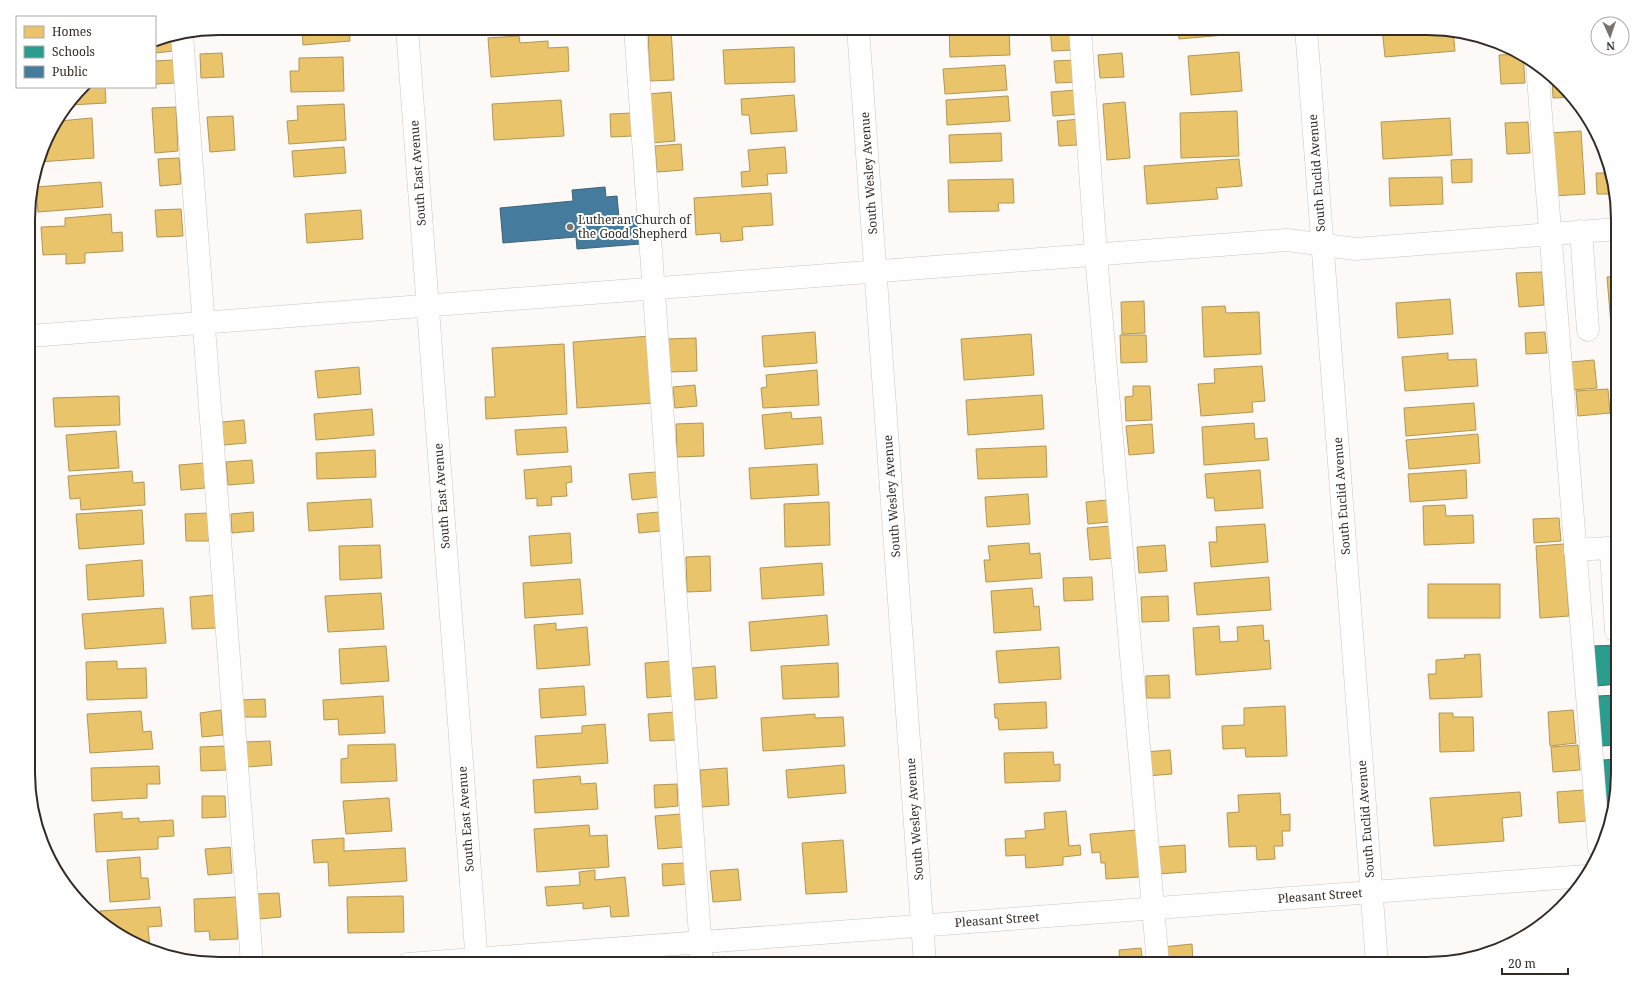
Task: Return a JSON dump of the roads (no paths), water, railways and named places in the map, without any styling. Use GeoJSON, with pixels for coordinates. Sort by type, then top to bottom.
{"type":"FeatureCollection","features":[{"type":"Feature","properties":{"kind":"street","name":"South East Avenue"},"geometry":{"type":"LineString","coordinates":[[408,35],[477,957]]}},
{"type":"Feature","properties":{"kind":"street"},"geometry":{"type":"LineString","coordinates":[[636,35],[702,957]]}},
{"type":"Feature","properties":{"kind":"street","name":"South Wesley Avenue"},"geometry":{"type":"LineString","coordinates":[[859,35],[877,271],[925,957]]}},
{"type":"Feature","properties":{"kind":"street"},"geometry":{"type":"LineString","coordinates":[[1080,35],[1096,255],[1157,957]]}},
{"type":"Feature","properties":{"kind":"street","name":"South Euclid Avenue"},"geometry":{"type":"LineString","coordinates":[[1307,35],[1377,957]]}},
{"type":"Feature","properties":{"kind":"street"},"geometry":{"type":"LineString","coordinates":[[182,39],[251,957]]}},
{"type":"Feature","properties":{"kind":"street"},"geometry":{"type":"LineString","coordinates":[[1538,72],[1598,839]]}},
{"type":"Feature","properties":{"kind":"street"},"geometry":{"type":"LineString","coordinates":[[35,336],[1287,240],[1322,243],[1356,249],[1611,229]]}},
{"type":"Feature","properties":{"kind":"street"},"geometry":{"type":"LineString","coordinates":[[1581,231],[1588,330]]}},
{"type":"Feature","properties":{"kind":"street"},"geometry":{"type":"LineString","coordinates":[[1575,550],[1608,548],[1611,551]]}},
{"type":"Feature","properties":{"kind":"street","name":"Pleasant Street"},"geometry":{"type":"LineString","coordinates":[[524,957],[701,942],[1579,877]]}},
{"type":"Feature","properties":{"kind":"place","name":"Lutheran Church of the Good Shepherd"},"geometry":{"type":"Point","coordinates":[570,227]}}]}
